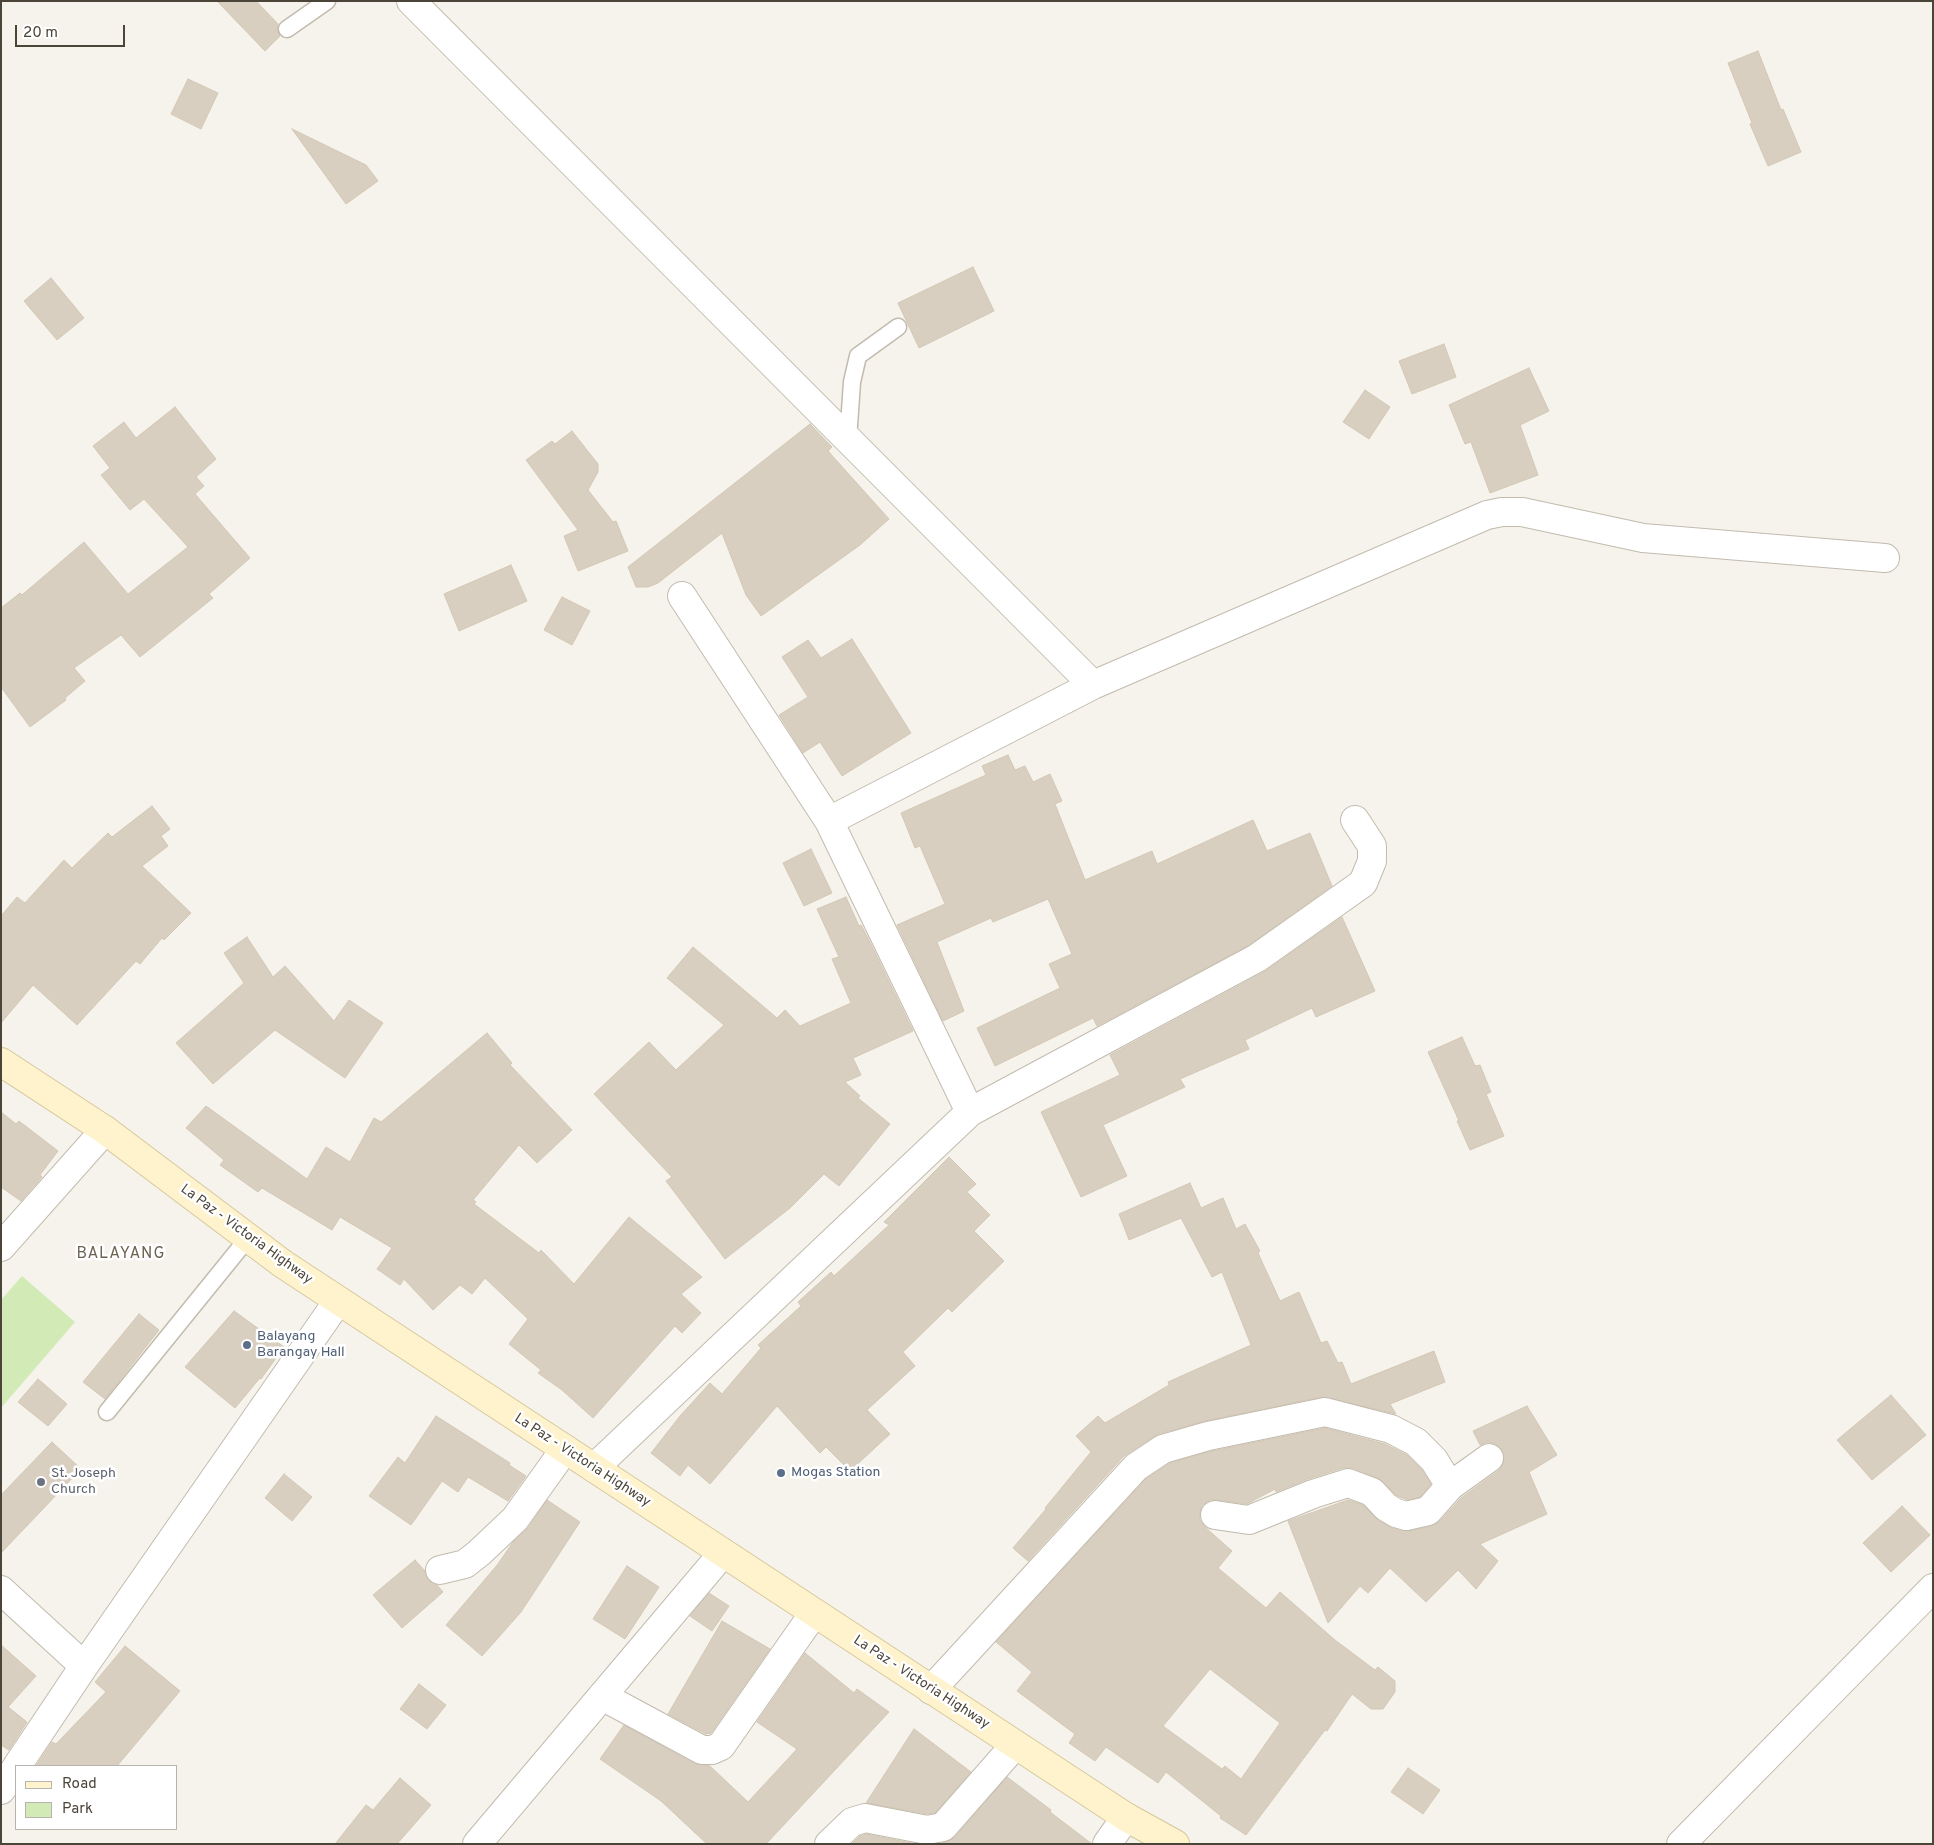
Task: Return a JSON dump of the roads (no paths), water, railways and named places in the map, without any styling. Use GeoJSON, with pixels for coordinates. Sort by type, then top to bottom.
{"type":"FeatureCollection","features":[{"type":"Feature","properties":{"kind":"main road","name":"La Paz - Victoria Highway"},"geometry":{"type":"LineString","coordinates":[[1,1062],[105,1130],[283,1264],[338,1301],[1015,1745],[1126,1817],[1175,1844]]}},
{"type":"Feature","properties":{"kind":"street"},"geometry":{"type":"LineString","coordinates":[[412,1],[1093,685]]}},
{"type":"Feature","properties":{"kind":"street"},"geometry":{"type":"LineString","coordinates":[[828,821],[1093,685],[1487,515],[1502,512],[1522,512],[1643,538],[1885,558]]}},
{"type":"Feature","properties":{"kind":"street"},"geometry":{"type":"LineString","coordinates":[[682,596],[828,821],[970,1112]]}},
{"type":"Feature","properties":{"kind":"street"},"geometry":{"type":"LineString","coordinates":[[594,1468],[970,1112],[1257,958],[1363,883],[1372,861],[1372,846],[1355,820]]}},
{"type":"Feature","properties":{"kind":"street"},"geometry":{"type":"LineString","coordinates":[[1,1247],[105,1130]]}},
{"type":"Feature","properties":{"kind":"street"},"geometry":{"type":"LineString","coordinates":[[18,1765],[84,1666],[338,1301]]}},
{"type":"Feature","properties":{"kind":"street"},"geometry":{"type":"LineString","coordinates":[[932,1690],[1136,1467],[1163,1449],[1208,1436],[1325,1412],[1391,1429],[1416,1442],[1434,1460],[1450,1486]]}},
{"type":"Feature","properties":{"kind":"street"},"geometry":{"type":"LineString","coordinates":[[440,1570],[465,1564],[479,1553],[514,1519],[565,1449]]}},
{"type":"Feature","properties":{"kind":"street"},"geometry":{"type":"LineString","coordinates":[[1215,1515],[1249,1520],[1313,1494],[1348,1483],[1372,1492],[1386,1508],[1406,1516],[1428,1511],[1450,1486],[1490,1458]]}},
{"type":"Feature","properties":{"kind":"street"},"geometry":{"type":"LineString","coordinates":[[477,1844],[722,1553]]}},
{"type":"Feature","properties":{"kind":"street"},"geometry":{"type":"LineString","coordinates":[[1681,1844],[1933,1588]]}},
{"type":"Feature","properties":{"kind":"street"},"geometry":{"type":"LineString","coordinates":[[1,1590],[84,1666]]}},
{"type":"Feature","properties":{"kind":"street"},"geometry":{"type":"LineString","coordinates":[[602,1696],[702,1750],[712,1750],[721,1746],[814,1613]]}},
{"type":"Feature","properties":{"kind":"street"},"geometry":{"type":"LineString","coordinates":[[829,1844],[852,1822],[865,1818],[927,1830],[943,1827],[1015,1745]]}},
{"type":"Feature","properties":{"kind":"street"},"geometry":{"type":"LineString","coordinates":[[1,1790],[15,1770]]}},
{"type":"Feature","properties":{"kind":"street"},"geometry":{"type":"LineString","coordinates":[[1107,1844],[1126,1817]]}},
{"type":"Feature","properties":{"kind":"lane"},"geometry":{"type":"LineString","coordinates":[[287,29],[328,1]]}},
{"type":"Feature","properties":{"kind":"lane"},"geometry":{"type":"LineString","coordinates":[[848,440],[852,382],[858,356],[898,327]]}},
{"type":"Feature","properties":{"kind":"lane"},"geometry":{"type":"LineString","coordinates":[[107,1412],[248,1238]]}},
{"type":"Feature","properties":{"kind":"place","name":"Balayang Barangay Hall"},"geometry":{"type":"Point","coordinates":[247,1345]}},
{"type":"Feature","properties":{"kind":"place","name":"Mogas Station"},"geometry":{"type":"Point","coordinates":[781,1473]}},
{"type":"Feature","properties":{"kind":"place","name":"St. Joseph Church"},"geometry":{"type":"Point","coordinates":[41,1482]}},
{"type":"Feature","properties":{"kind":"district","name":"BALAYANG"},"geometry":{"type":"Point","coordinates":[121,1255]}}]}
